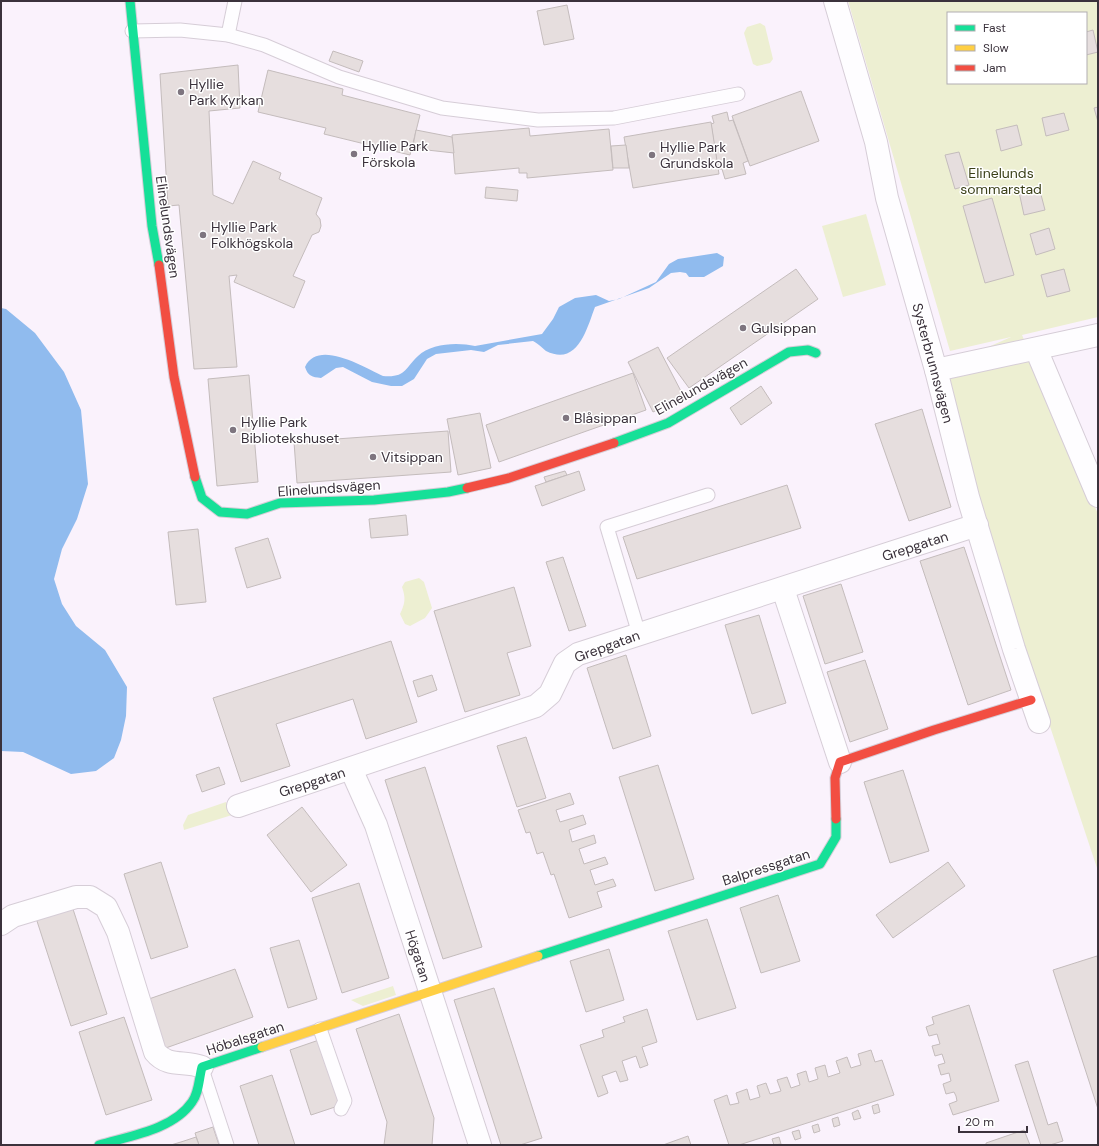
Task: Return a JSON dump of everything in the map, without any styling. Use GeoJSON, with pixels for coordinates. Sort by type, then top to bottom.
{"type":"FeatureCollection","features":[{"type":"Feature","properties":{"kind":"street","name":"Elinelundsvägen"},"geometry":{"type":"LineString","coordinates":[[130,1],[152,226],[157,248],[174,377],[193,472],[202,498],[220,512],[247,514],[280,504],[374,500],[448,492],[509,478],[581,455],[668,423],[789,352],[808,350],[816,352]]}},
{"type":"Feature","properties":{"kind":"street","name":"Systerbrunnsvägen"},"geometry":{"type":"LineString","coordinates":[[836,1],[876,142],[887,198],[936,370],[968,498],[978,525],[1014,649],[1039,722]]}},
{"type":"Feature","properties":{"kind":"street"},"geometry":{"type":"LineString","coordinates":[[936,370],[1098,335]]}},
{"type":"Feature","properties":{"kind":"street"},"geometry":{"type":"LineString","coordinates":[[1036,349],[1098,496]]}},
{"type":"Feature","properties":{"kind":"street","name":"Grepgatan"},"geometry":{"type":"LineString","coordinates":[[238,806],[536,706],[550,694],[565,662],[578,654],[978,525]]}},
{"type":"Feature","properties":{"kind":"street"},"geometry":{"type":"LineString","coordinates":[[783,589],[840,762],[934,730],[1031,700]]}},
{"type":"Feature","properties":{"kind":"street","name":"Balpressgatan"},"geometry":{"type":"LineString","coordinates":[[430,992],[820,864],[836,837],[835,778],[840,762]]}},
{"type":"Feature","properties":{"kind":"street","name":"Högatan"},"geometry":{"type":"LineString","coordinates":[[351,769],[376,825],[480,1145]]}},
{"type":"Feature","properties":{"kind":"street"},"geometry":{"type":"LineString","coordinates":[[1,924],[13,916],[76,897],[90,897],[97,900],[106,907],[116,927],[155,1052],[167,1062],[193,1063],[202,1067]]}},
{"type":"Feature","properties":{"kind":"street","name":"Höbalsgatan"},"geometry":{"type":"LineString","coordinates":[[99,1145],[161,1125],[176,1118],[193,1102],[202,1067],[430,992]]}},
{"type":"Feature","properties":{"kind":"lane"},"geometry":{"type":"LineString","coordinates":[[228,35],[235,1]]}},
{"type":"Feature","properties":{"kind":"lane"},"geometry":{"type":"LineString","coordinates":[[132,31],[180,30],[228,35],[264,45],[339,77],[442,108],[538,120],[614,118],[738,94]]}},
{"type":"Feature","properties":{"kind":"lane"},"geometry":{"type":"LineString","coordinates":[[639,634],[607,527],[708,495]]}},
{"type":"Feature","properties":{"kind":"lane"},"geometry":{"type":"LineString","coordinates":[[320,1028],[345,1101],[341,1109]]}},
{"type":"Feature","properties":{"kind":"lane"},"geometry":{"type":"LineString","coordinates":[[202,1067],[227,1145]]}},
{"type":"Feature","properties":{"kind":"green space","name":"Elinelunds sommarstad"},"geometry":{"type":"Polygon","coordinates":[[[848,1],[1098,1],[1098,317],[1022,335],[1098,514],[1098,871],[940,395],[936,370],[1011,337],[950,351],[848,1]]]}},
{"type":"Feature","properties":{"kind":"green space"},"geometry":{"type":"Polygon","coordinates":[[[760,23],[765,26],[773,59],[770,63],[757,66],[753,64],[744,33],[747,27],[760,23]]]}},
{"type":"Feature","properties":{"kind":"green space"},"geometry":{"type":"Polygon","coordinates":[[[866,214],[886,285],[843,297],[822,226],[866,214]]]}},
{"type":"Feature","properties":{"kind":"green space"},"geometry":{"type":"Polygon","coordinates":[[[419,578],[424,582],[432,608],[425,618],[410,626],[405,624],[400,614],[404,601],[402,587],[405,582],[419,578]]]}},
{"type":"Feature","properties":{"kind":"green space"},"geometry":{"type":"Polygon","coordinates":[[[226,802],[232,815],[184,830],[183,825],[188,815],[226,802]]]}},
{"type":"Feature","properties":{"kind":"green space"},"geometry":{"type":"Polygon","coordinates":[[[393,986],[396,995],[363,1006],[351,1000],[393,986]]]}},
{"type":"Feature","properties":{"kind":"green space"},"geometry":{"type":"Polygon","coordinates":[[[272,1026],[273,1032],[212,1055],[219,1043],[272,1026]]]}},
{"type":"Feature","properties":{"kind":"water"},"geometry":{"type":"Polygon","coordinates":[[[717,253],[724,257],[723,266],[704,277],[689,277],[686,273],[680,272],[671,273],[649,288],[623,297],[656,282],[669,264],[678,259],[717,253]]]}},
{"type":"Feature","properties":{"kind":"water"},"geometry":{"type":"Polygon","coordinates":[[[596,295],[609,301],[616,300],[595,307],[580,343],[566,354],[557,355],[546,351],[533,341],[498,345],[484,352],[471,350],[436,354],[427,359],[414,379],[402,386],[391,386],[372,382],[343,367],[336,368],[321,378],[315,377],[309,374],[305,367],[311,359],[320,355],[330,355],[353,362],[383,376],[401,374],[423,352],[437,346],[461,344],[475,346],[542,334],[553,319],[559,307],[575,298],[596,295]]]}},
{"type":"Feature","properties":{"kind":"water"},"geometry":{"type":"Polygon","coordinates":[[[1,308],[6,309],[35,333],[64,372],[81,410],[88,484],[77,519],[62,549],[54,579],[62,604],[76,626],[105,650],[127,687],[126,716],[121,740],[114,758],[96,771],[71,774],[23,752],[1,751],[1,308]]]}},
{"type":"Feature","properties":{"kind":"building"},"geometry":{"type":"Polygon","coordinates":[[[567,5],[574,39],[544,45],[537,11],[567,5]]]}},
{"type":"Feature","properties":{"kind":"building"},"geometry":{"type":"Polygon","coordinates":[[[1093,30],[1098,52],[1087,55],[1087,32],[1093,30]]]}},
{"type":"Feature","properties":{"kind":"building"},"geometry":{"type":"Polygon","coordinates":[[[333,51],[363,61],[359,72],[329,61],[333,51]]]}},
{"type":"Feature","properties":{"kind":"building"},"geometry":{"type":"Polygon","coordinates":[[[238,65],[240,108],[209,111],[213,195],[233,204],[253,161],[281,173],[279,179],[322,198],[316,214],[320,219],[321,226],[319,232],[312,235],[293,276],[305,281],[294,308],[234,282],[237,275],[229,276],[237,367],[194,369],[179,205],[168,206],[160,74],[238,65]]]}},
{"type":"Feature","properties":{"kind":"building"},"geometry":{"type":"Polygon","coordinates":[[[268,70],[343,89],[342,95],[420,115],[410,155],[324,134],[326,128],[258,112],[268,70]]]}},
{"type":"Feature","properties":{"kind":"building"},"geometry":{"type":"Polygon","coordinates":[[[801,91],[819,141],[750,166],[732,116],[801,91]]]}},
{"type":"Feature","properties":{"kind":"building"},"geometry":{"type":"Polygon","coordinates":[[[1098,107],[1098,122],[1094,108],[1098,107]]]}},
{"type":"Feature","properties":{"kind":"building"},"geometry":{"type":"Polygon","coordinates":[[[727,112],[729,121],[733,120],[748,161],[743,163],[746,174],[725,179],[722,169],[718,169],[711,124],[714,123],[712,116],[727,112]]]}},
{"type":"Feature","properties":{"kind":"building"},"geometry":{"type":"Polygon","coordinates":[[[1064,113],[1069,130],[1046,136],[1042,118],[1064,113]]]}},
{"type":"Feature","properties":{"kind":"building"},"geometry":{"type":"Polygon","coordinates":[[[711,122],[719,174],[633,188],[624,137],[711,122]]]}},
{"type":"Feature","properties":{"kind":"building"},"geometry":{"type":"Polygon","coordinates":[[[1017,125],[1022,145],[1001,151],[996,130],[1017,125]]]}},
{"type":"Feature","properties":{"kind":"building"},"geometry":{"type":"Polygon","coordinates":[[[529,128],[530,136],[609,129],[613,170],[527,178],[527,173],[519,173],[519,168],[455,174],[452,135],[529,128]]]}},
{"type":"Feature","properties":{"kind":"building"},"geometry":{"type":"Polygon","coordinates":[[[416,130],[452,137],[454,153],[427,150],[413,146],[416,130]]]}},
{"type":"Feature","properties":{"kind":"building"},"geometry":{"type":"Polygon","coordinates":[[[626,145],[629,168],[613,168],[611,146],[626,145]]]}},
{"type":"Feature","properties":{"kind":"building"},"geometry":{"type":"Polygon","coordinates":[[[959,152],[969,185],[955,189],[945,155],[959,152]]]}},
{"type":"Feature","properties":{"kind":"building"},"geometry":{"type":"Polygon","coordinates":[[[486,187],[518,190],[517,201],[485,198],[486,187]]]}},
{"type":"Feature","properties":{"kind":"building"},"geometry":{"type":"Polygon","coordinates":[[[1039,187],[1045,210],[1024,215],[1019,192],[1039,187]]]}},
{"type":"Feature","properties":{"kind":"building"},"geometry":{"type":"Polygon","coordinates":[[[992,198],[1014,275],[985,283],[963,206],[992,198]]]}},
{"type":"Feature","properties":{"kind":"building"},"geometry":{"type":"Polygon","coordinates":[[[1049,228],[1055,249],[1036,255],[1030,234],[1049,228]]]}},
{"type":"Feature","properties":{"kind":"building","name":"Gulsippan"},"geometry":{"type":"Polygon","coordinates":[[[796,269],[818,299],[689,388],[667,358],[796,269]]]}},
{"type":"Feature","properties":{"kind":"building"},"geometry":{"type":"Polygon","coordinates":[[[1064,269],[1070,291],[1047,297],[1041,275],[1064,269]]]}},
{"type":"Feature","properties":{"kind":"building"},"geometry":{"type":"Polygon","coordinates":[[[658,347],[684,397],[653,412],[628,362],[658,347]]]}},
{"type":"Feature","properties":{"kind":"building","name":"Blåsippan"},"geometry":{"type":"Polygon","coordinates":[[[633,373],[646,410],[499,462],[486,425],[633,373]]]}},
{"type":"Feature","properties":{"kind":"building","name":"Hyllie Park Bibliotekshuset"},"geometry":{"type":"Polygon","coordinates":[[[249,375],[258,482],[217,486],[208,379],[249,375]]]}},
{"type":"Feature","properties":{"kind":"building"},"geometry":{"type":"Polygon","coordinates":[[[761,386],[772,403],[741,425],[730,408],[761,386]]]}},
{"type":"Feature","properties":{"kind":"building"},"geometry":{"type":"Polygon","coordinates":[[[922,409],[951,507],[909,521],[875,424],[922,409]]]}},
{"type":"Feature","properties":{"kind":"building"},"geometry":{"type":"Polygon","coordinates":[[[480,413],[491,468],[458,475],[447,419],[480,413]]]}},
{"type":"Feature","properties":{"kind":"building","name":"Vitsippan"},"geometry":{"type":"Polygon","coordinates":[[[448,431],[451,472],[297,483],[294,442],[448,431]]]}},
{"type":"Feature","properties":{"kind":"building"},"geometry":{"type":"Polygon","coordinates":[[[565,471],[567,475],[546,482],[544,477],[565,471]]]}},
{"type":"Feature","properties":{"kind":"building"},"geometry":{"type":"Polygon","coordinates":[[[579,471],[585,490],[542,506],[535,486],[579,471]]]}},
{"type":"Feature","properties":{"kind":"building"},"geometry":{"type":"Polygon","coordinates":[[[787,485],[801,528],[637,579],[623,537],[787,485]]]}},
{"type":"Feature","properties":{"kind":"building"},"geometry":{"type":"Polygon","coordinates":[[[406,515],[408,535],[371,538],[369,519],[406,515]]]}},
{"type":"Feature","properties":{"kind":"building"},"geometry":{"type":"Polygon","coordinates":[[[198,529],[206,602],[176,605],[168,532],[198,529]]]}},
{"type":"Feature","properties":{"kind":"building"},"geometry":{"type":"Polygon","coordinates":[[[268,538],[281,578],[247,588],[235,548],[268,538]]]}},
{"type":"Feature","properties":{"kind":"building"},"geometry":{"type":"Polygon","coordinates":[[[964,547],[1011,690],[968,705],[920,561],[964,547]]]}},
{"type":"Feature","properties":{"kind":"building"},"geometry":{"type":"Polygon","coordinates":[[[563,557],[586,626],[569,631],[546,562],[563,557]]]}},
{"type":"Feature","properties":{"kind":"building"},"geometry":{"type":"Polygon","coordinates":[[[841,584],[863,652],[825,664],[803,596],[841,584]]]}},
{"type":"Feature","properties":{"kind":"building"},"geometry":{"type":"Polygon","coordinates":[[[514,587],[531,646],[507,653],[520,695],[465,712],[434,611],[514,587]]]}},
{"type":"Feature","properties":{"kind":"building"},"geometry":{"type":"Polygon","coordinates":[[[759,615],[786,703],[752,714],[725,625],[759,615]]]}},
{"type":"Feature","properties":{"kind":"building"},"geometry":{"type":"Polygon","coordinates":[[[391,641],[417,722],[366,739],[353,699],[276,724],[290,766],[241,782],[213,698],[391,641]]]}},
{"type":"Feature","properties":{"kind":"building"},"geometry":{"type":"Polygon","coordinates":[[[626,655],[651,736],[613,749],[587,668],[626,655]]]}},
{"type":"Feature","properties":{"kind":"building"},"geometry":{"type":"Polygon","coordinates":[[[865,660],[888,729],[850,742],[827,672],[865,660]]]}},
{"type":"Feature","properties":{"kind":"building"},"geometry":{"type":"Polygon","coordinates":[[[432,675],[437,690],[418,697],[413,681],[432,675]]]}},
{"type":"Feature","properties":{"kind":"building"},"geometry":{"type":"Polygon","coordinates":[[[526,737],[546,798],[517,807],[497,746],[526,737]]]}},
{"type":"Feature","properties":{"kind":"building"},"geometry":{"type":"Polygon","coordinates":[[[658,765],[694,879],[655,891],[619,777],[658,765]]]}},
{"type":"Feature","properties":{"kind":"building"},"geometry":{"type":"Polygon","coordinates":[[[219,767],[225,784],[202,792],[196,775],[219,767]]]}},
{"type":"Feature","properties":{"kind":"building"},"geometry":{"type":"Polygon","coordinates":[[[425,767],[482,947],[443,959],[385,780],[425,767]]]}},
{"type":"Feature","properties":{"kind":"building"},"geometry":{"type":"Polygon","coordinates":[[[903,770],[929,851],[890,863],[864,782],[903,770]]]}},
{"type":"Feature","properties":{"kind":"building"},"geometry":{"type":"Polygon","coordinates":[[[570,793],[574,804],[556,810],[560,822],[583,815],[586,824],[569,830],[572,842],[594,835],[596,843],[579,849],[584,864],[605,857],[608,864],[590,870],[595,885],[613,879],[616,886],[597,892],[602,907],[569,918],[554,874],[551,875],[543,852],[537,854],[530,832],[526,833],[518,810],[570,793]]]}},
{"type":"Feature","properties":{"kind":"building"},"geometry":{"type":"Polygon","coordinates":[[[302,807],[347,865],[311,892],[267,835],[302,807]]]}},
{"type":"Feature","properties":{"kind":"building"},"geometry":{"type":"Polygon","coordinates":[[[161,862],[188,947],[151,959],[124,874],[161,862]]]}},
{"type":"Feature","properties":{"kind":"building"},"geometry":{"type":"Polygon","coordinates":[[[948,862],[965,886],[893,938],[876,915],[948,862]]]}},
{"type":"Feature","properties":{"kind":"building"},"geometry":{"type":"Polygon","coordinates":[[[359,883],[389,978],[342,993],[312,898],[359,883]]]}},
{"type":"Feature","properties":{"kind":"building"},"geometry":{"type":"Polygon","coordinates":[[[778,895],[800,961],[761,973],[740,908],[778,895]]]}},
{"type":"Feature","properties":{"kind":"building"},"geometry":{"type":"Polygon","coordinates":[[[72,906],[107,1014],[71,1026],[36,918],[72,906]]]}},
{"type":"Feature","properties":{"kind":"building"},"geometry":{"type":"Polygon","coordinates":[[[707,919],[736,1008],[697,1020],[668,931],[707,919]]]}},
{"type":"Feature","properties":{"kind":"building"},"geometry":{"type":"Polygon","coordinates":[[[299,940],[317,999],[288,1008],[270,948],[299,940]]]}},
{"type":"Feature","properties":{"kind":"building"},"geometry":{"type":"Polygon","coordinates":[[[609,949],[624,1000],[586,1012],[570,961],[609,949]]]}},
{"type":"Feature","properties":{"kind":"building"},"geometry":{"type":"Polygon","coordinates":[[[1097,956],[1098,960],[1098,1109],[1053,970],[1097,956]]]}},
{"type":"Feature","properties":{"kind":"building"},"geometry":{"type":"Polygon","coordinates":[[[235,969],[253,1017],[163,1049],[146,1000],[235,969]]]}},
{"type":"Feature","properties":{"kind":"building"},"geometry":{"type":"Polygon","coordinates":[[[494,988],[542,1138],[520,1145],[501,1145],[454,1000],[494,988]]]}},
{"type":"Feature","properties":{"kind":"building"},"geometry":{"type":"Polygon","coordinates":[[[969,1005],[999,1101],[953,1115],[949,1104],[957,1101],[956,1096],[954,1092],[946,1094],[943,1084],[951,1081],[949,1073],[941,1075],[938,1065],[945,1063],[942,1054],[935,1056],[932,1046],[940,1044],[937,1034],[929,1036],[926,1027],[934,1024],[932,1017],[969,1005]]]}},
{"type":"Feature","properties":{"kind":"building"},"geometry":{"type":"Polygon","coordinates":[[[647,1009],[657,1042],[642,1047],[648,1065],[640,1068],[636,1056],[622,1061],[628,1080],[620,1082],[616,1071],[602,1076],[608,1093],[598,1097],[580,1045],[604,1037],[602,1030],[625,1022],[623,1017],[647,1009]]]}},
{"type":"Feature","properties":{"kind":"building"},"geometry":{"type":"Polygon","coordinates":[[[399,1014],[434,1118],[432,1145],[384,1145],[387,1122],[356,1029],[399,1014]]]}},
{"type":"Feature","properties":{"kind":"building"},"geometry":{"type":"Polygon","coordinates":[[[124,1017],[152,1100],[106,1115],[79,1032],[124,1017]]]}},
{"type":"Feature","properties":{"kind":"building"},"geometry":{"type":"Polygon","coordinates":[[[319,1040],[341,1105],[311,1115],[290,1050],[319,1040]]]}},
{"type":"Feature","properties":{"kind":"building"},"geometry":{"type":"Polygon","coordinates":[[[871,1050],[875,1062],[882,1060],[894,1095],[739,1145],[729,1145],[714,1100],[727,1095],[730,1105],[739,1103],[736,1093],[747,1089],[750,1100],[760,1097],[757,1086],[766,1083],[770,1094],[781,1091],[777,1080],[787,1077],[791,1088],[800,1085],[797,1074],[806,1071],[809,1082],[818,1079],[815,1068],[825,1065],[828,1077],[840,1073],[836,1061],[847,1057],[851,1068],[861,1065],[858,1054],[871,1050]]]}},
{"type":"Feature","properties":{"kind":"building"},"geometry":{"type":"Polygon","coordinates":[[[1028,1061],[1048,1125],[1057,1122],[1063,1141],[1050,1145],[1041,1145],[1015,1065],[1028,1061]]]}},
{"type":"Feature","properties":{"kind":"building"},"geometry":{"type":"Polygon","coordinates":[[[272,1075],[295,1145],[259,1145],[240,1086],[272,1075]]]}},
{"type":"Feature","properties":{"kind":"building"},"geometry":{"type":"Polygon","coordinates":[[[878,1104],[880,1112],[874,1114],[872,1106],[878,1104]]]}},
{"type":"Feature","properties":{"kind":"building"},"geometry":{"type":"Polygon","coordinates":[[[858,1110],[861,1118],[854,1120],[852,1113],[858,1110]]]}},
{"type":"Feature","properties":{"kind":"building"},"geometry":{"type":"Polygon","coordinates":[[[838,1117],[840,1125],[834,1127],[832,1119],[838,1117]]]}},
{"type":"Feature","properties":{"kind":"building"},"geometry":{"type":"Polygon","coordinates":[[[818,1124],[820,1131],[814,1133],[812,1126],[818,1124]]]}},
{"type":"Feature","properties":{"kind":"building"},"geometry":{"type":"Polygon","coordinates":[[[213,1127],[219,1145],[199,1145],[195,1133],[213,1127]]]}},
{"type":"Feature","properties":{"kind":"building"},"geometry":{"type":"Polygon","coordinates":[[[799,1130],[801,1138],[795,1140],[792,1132],[799,1130]]]}},
{"type":"Feature","properties":{"kind":"building"},"geometry":{"type":"Polygon","coordinates":[[[1024,1130],[1030,1145],[986,1145],[986,1143],[1024,1130]]]}},
{"type":"Feature","properties":{"kind":"building"},"geometry":{"type":"Polygon","coordinates":[[[688,1136],[691,1145],[663,1145],[688,1136]]]}},
{"type":"Feature","properties":{"kind":"building"},"geometry":{"type":"Polygon","coordinates":[[[196,1137],[199,1145],[171,1145],[184,1141],[196,1137]]]}},
{"type":"Feature","properties":{"kind":"building"},"geometry":{"type":"Polygon","coordinates":[[[779,1137],[781,1144],[774,1145],[772,1139],[779,1137]]]}},
{"type":"Feature","properties":{"kind":"traffic: fast"},"geometry":{"type":"LineString","coordinates":[[130,1],[152,226],[159,265]]}},
{"type":"Feature","properties":{"kind":"traffic: fast"},"geometry":{"type":"LineString","coordinates":[[614,443],[668,423],[789,352],[808,350],[816,353]]}},
{"type":"Feature","properties":{"kind":"traffic: fast"},"geometry":{"type":"LineString","coordinates":[[195,477],[202,498],[220,512],[247,514],[280,503],[374,500],[448,492],[467,488]]}},
{"type":"Feature","properties":{"kind":"traffic: fast"},"geometry":{"type":"LineString","coordinates":[[538,956],[820,864],[836,837],[836,819]]}},
{"type":"Feature","properties":{"kind":"traffic: fast"},"geometry":{"type":"LineString","coordinates":[[99,1145],[150,1131],[174,1119],[184,1112],[192,1102],[197,1090],[202,1067],[262,1047]]}},
{"type":"Feature","properties":{"kind":"traffic: slow"},"geometry":{"type":"LineString","coordinates":[[262,1047],[538,956]]}},
{"type":"Feature","properties":{"kind":"traffic: jam"},"geometry":{"type":"LineString","coordinates":[[159,265],[174,377],[195,477]]}},
{"type":"Feature","properties":{"kind":"traffic: jam"},"geometry":{"type":"LineString","coordinates":[[467,488],[509,478],[614,443]]}},
{"type":"Feature","properties":{"kind":"traffic: jam"},"geometry":{"type":"LineString","coordinates":[[836,819],[835,778],[840,762],[934,730],[1031,700]]}},
{"type":"Feature","properties":{"kind":"place","name":"Hyllie Park Kyrkan"},"geometry":{"type":"Point","coordinates":[181,92]}},
{"type":"Feature","properties":{"kind":"place","name":"Hyllie Park Förskola"},"geometry":{"type":"Point","coordinates":[354,154]}},
{"type":"Feature","properties":{"kind":"place","name":"Hyllie Park Grundskola"},"geometry":{"type":"Point","coordinates":[652,155]}},
{"type":"Feature","properties":{"kind":"place","name":"Hyllie Park Folkhögskola"},"geometry":{"type":"Point","coordinates":[203,235]}},
{"type":"Feature","properties":{"kind":"place","name":"Gulsippan"},"geometry":{"type":"Point","coordinates":[743,328]}},
{"type":"Feature","properties":{"kind":"place","name":"Blåsippan"},"geometry":{"type":"Point","coordinates":[566,418]}},
{"type":"Feature","properties":{"kind":"place","name":"Hyllie Park Bibliotekshuset"},"geometry":{"type":"Point","coordinates":[233,430]}},
{"type":"Feature","properties":{"kind":"place","name":"Vitsippan"},"geometry":{"type":"Point","coordinates":[373,457]}}]}
